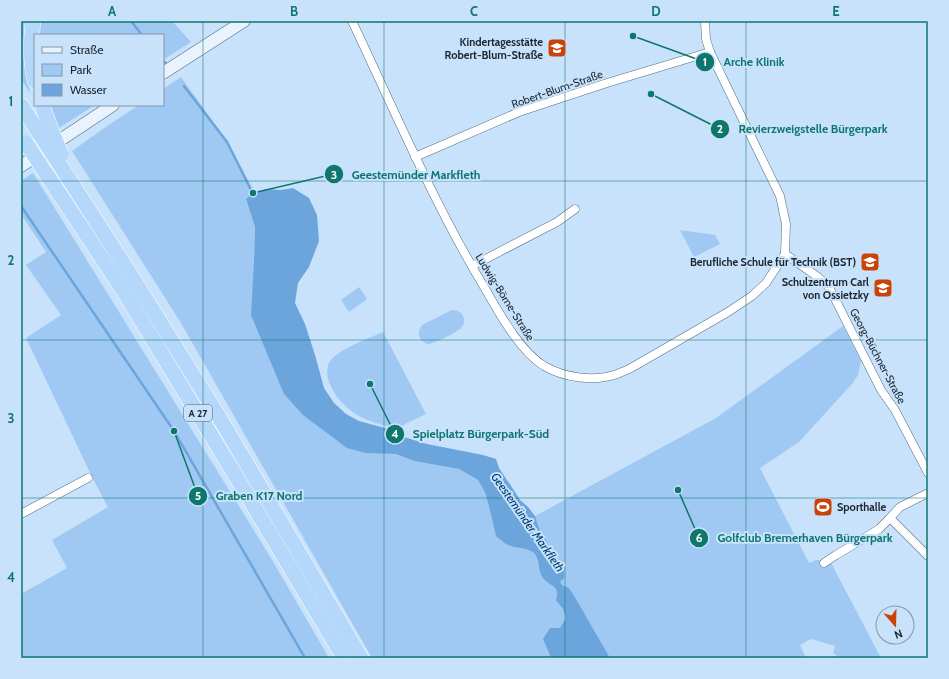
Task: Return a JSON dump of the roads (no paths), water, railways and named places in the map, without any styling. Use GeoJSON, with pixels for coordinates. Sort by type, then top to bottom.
{"type":"FeatureCollection","features":[{"type":"Feature","properties":{"kind":"highway"},"geometry":{"type":"LineString","coordinates":[[33,21],[31,53],[34,74]]}},
{"type":"Feature","properties":{"kind":"highway"},"geometry":{"type":"LineString","coordinates":[[21,105],[45,130]]}},
{"type":"Feature","properties":{"kind":"highway"},"geometry":{"type":"LineString","coordinates":[[42,106],[45,130]]}},
{"type":"Feature","properties":{"kind":"highway","name":"A 27"},"geometry":{"type":"LineString","coordinates":[[45,130],[92,214],[222,422],[361,658]]}},
{"type":"Feature","properties":{"kind":"highway","name":"A 27"},"geometry":{"type":"LineString","coordinates":[[24,139],[121,287],[230,466],[344,658]]}},
{"type":"Feature","properties":{"kind":"street"},"geometry":{"type":"LineString","coordinates":[[164,72],[244,21]]}},
{"type":"Feature","properties":{"kind":"street","name":"Ludwig-Börne-Straße"},"geometry":{"type":"LineString","coordinates":[[352,21],[414,157],[472,266],[494,305],[516,338],[528,353],[544,366],[580,377],[598,378],[616,374],[631,368],[728,312],[752,296],[766,283],[785,254]]}},
{"type":"Feature","properties":{"kind":"street"},"geometry":{"type":"LineString","coordinates":[[705,21],[706,39],[710,52],[780,196],[786,224],[785,254]]}},
{"type":"Feature","properties":{"kind":"street","name":"Robert-Blum-Straße"},"geometry":{"type":"LineString","coordinates":[[414,157],[519,112],[607,83],[710,52]]}},
{"type":"Feature","properties":{"kind":"street"},"geometry":{"type":"LineString","coordinates":[[21,166],[111,106]]}},
{"type":"Feature","properties":{"kind":"street"},"geometry":{"type":"LineString","coordinates":[[472,266],[558,222],[575,209]]}},
{"type":"Feature","properties":{"kind":"street","name":"Georg-Büchner-Straße"},"geometry":{"type":"LineString","coordinates":[[785,254],[818,277],[829,287],[881,390],[895,410],[928,473]]}},
{"type":"Feature","properties":{"kind":"street"},"geometry":{"type":"LineString","coordinates":[[21,514],[88,478]]}},
{"type":"Feature","properties":{"kind":"street"},"geometry":{"type":"LineString","coordinates":[[824,563],[879,528],[900,508],[928,493]]}},
{"type":"Feature","properties":{"kind":"street"},"geometry":{"type":"LineString","coordinates":[[890,518],[928,556]]}},
{"type":"Feature","properties":{"kind":"water"},"geometry":{"type":"Polygon","coordinates":[[[293,188],[309,198],[317,215],[319,241],[309,267],[298,283],[295,303],[305,324],[324,388],[334,403],[346,414],[359,421],[396,431],[395,439],[402,441],[404,437],[427,444],[496,459],[499,468],[520,500],[535,516],[538,526],[553,553],[560,561],[564,572],[564,578],[560,582],[563,586],[568,587],[573,594],[610,658],[550,658],[543,639],[550,628],[560,628],[566,618],[563,609],[556,600],[557,591],[554,586],[545,581],[541,575],[537,558],[533,552],[509,545],[496,536],[485,492],[478,480],[459,469],[414,461],[396,454],[366,453],[347,448],[303,415],[284,394],[251,315],[255,227],[246,199],[253,193],[266,189],[281,190],[293,188]]]}},
{"type":"Feature","properties":{"kind":"waterway","name":"Geestemünder Markfleth"},"geometry":{"type":"LineString","coordinates":[[131,21],[141,34]]}},
{"type":"Feature","properties":{"kind":"waterway","name":"Geestemünder Markfleth"},"geometry":{"type":"LineString","coordinates":[[164,61],[168,66]]}},
{"type":"Feature","properties":{"kind":"waterway","name":"Geestemünder Markfleth"},"geometry":{"type":"LineString","coordinates":[[184,86],[227,142],[254,196]]}},
{"type":"Feature","properties":{"kind":"waterway"},"geometry":{"type":"LineString","coordinates":[[21,206],[174,431],[305,658]]}},
{"type":"Feature","properties":{"kind":"place","name":"Arche Klinik"},"geometry":{"type":"Point","coordinates":[633,36]}},
{"type":"Feature","properties":{"kind":"place","name":"Kindertagesstätte Robert-Blum-Straße"},"geometry":{"type":"Point","coordinates":[557,48]}},
{"type":"Feature","properties":{"kind":"place","name":"Revierzweigstelle Bürgerpark"},"geometry":{"type":"Point","coordinates":[651,94]}},
{"type":"Feature","properties":{"kind":"place","name":"Geestemünder Markfleth"},"geometry":{"type":"Point","coordinates":[253,193]}},
{"type":"Feature","properties":{"kind":"place","name":"Berufliche Schule für Technik (BST)"},"geometry":{"type":"Point","coordinates":[870,262]}},
{"type":"Feature","properties":{"kind":"place","name":"Schulzentrum Carl von Ossietzky"},"geometry":{"type":"Point","coordinates":[883,288]}},
{"type":"Feature","properties":{"kind":"place","name":"Spielplatz Bürgerpark-Süd"},"geometry":{"type":"Point","coordinates":[370,384]}},
{"type":"Feature","properties":{"kind":"place","name":"Graben K17 Nord"},"geometry":{"type":"Point","coordinates":[174,431]}},
{"type":"Feature","properties":{"kind":"place","name":"Golfclub Bremerhaven Bürgerpark"},"geometry":{"type":"Point","coordinates":[678,490]}},
{"type":"Feature","properties":{"kind":"place","name":"Sporthalle"},"geometry":{"type":"Point","coordinates":[823,507]}}]}
